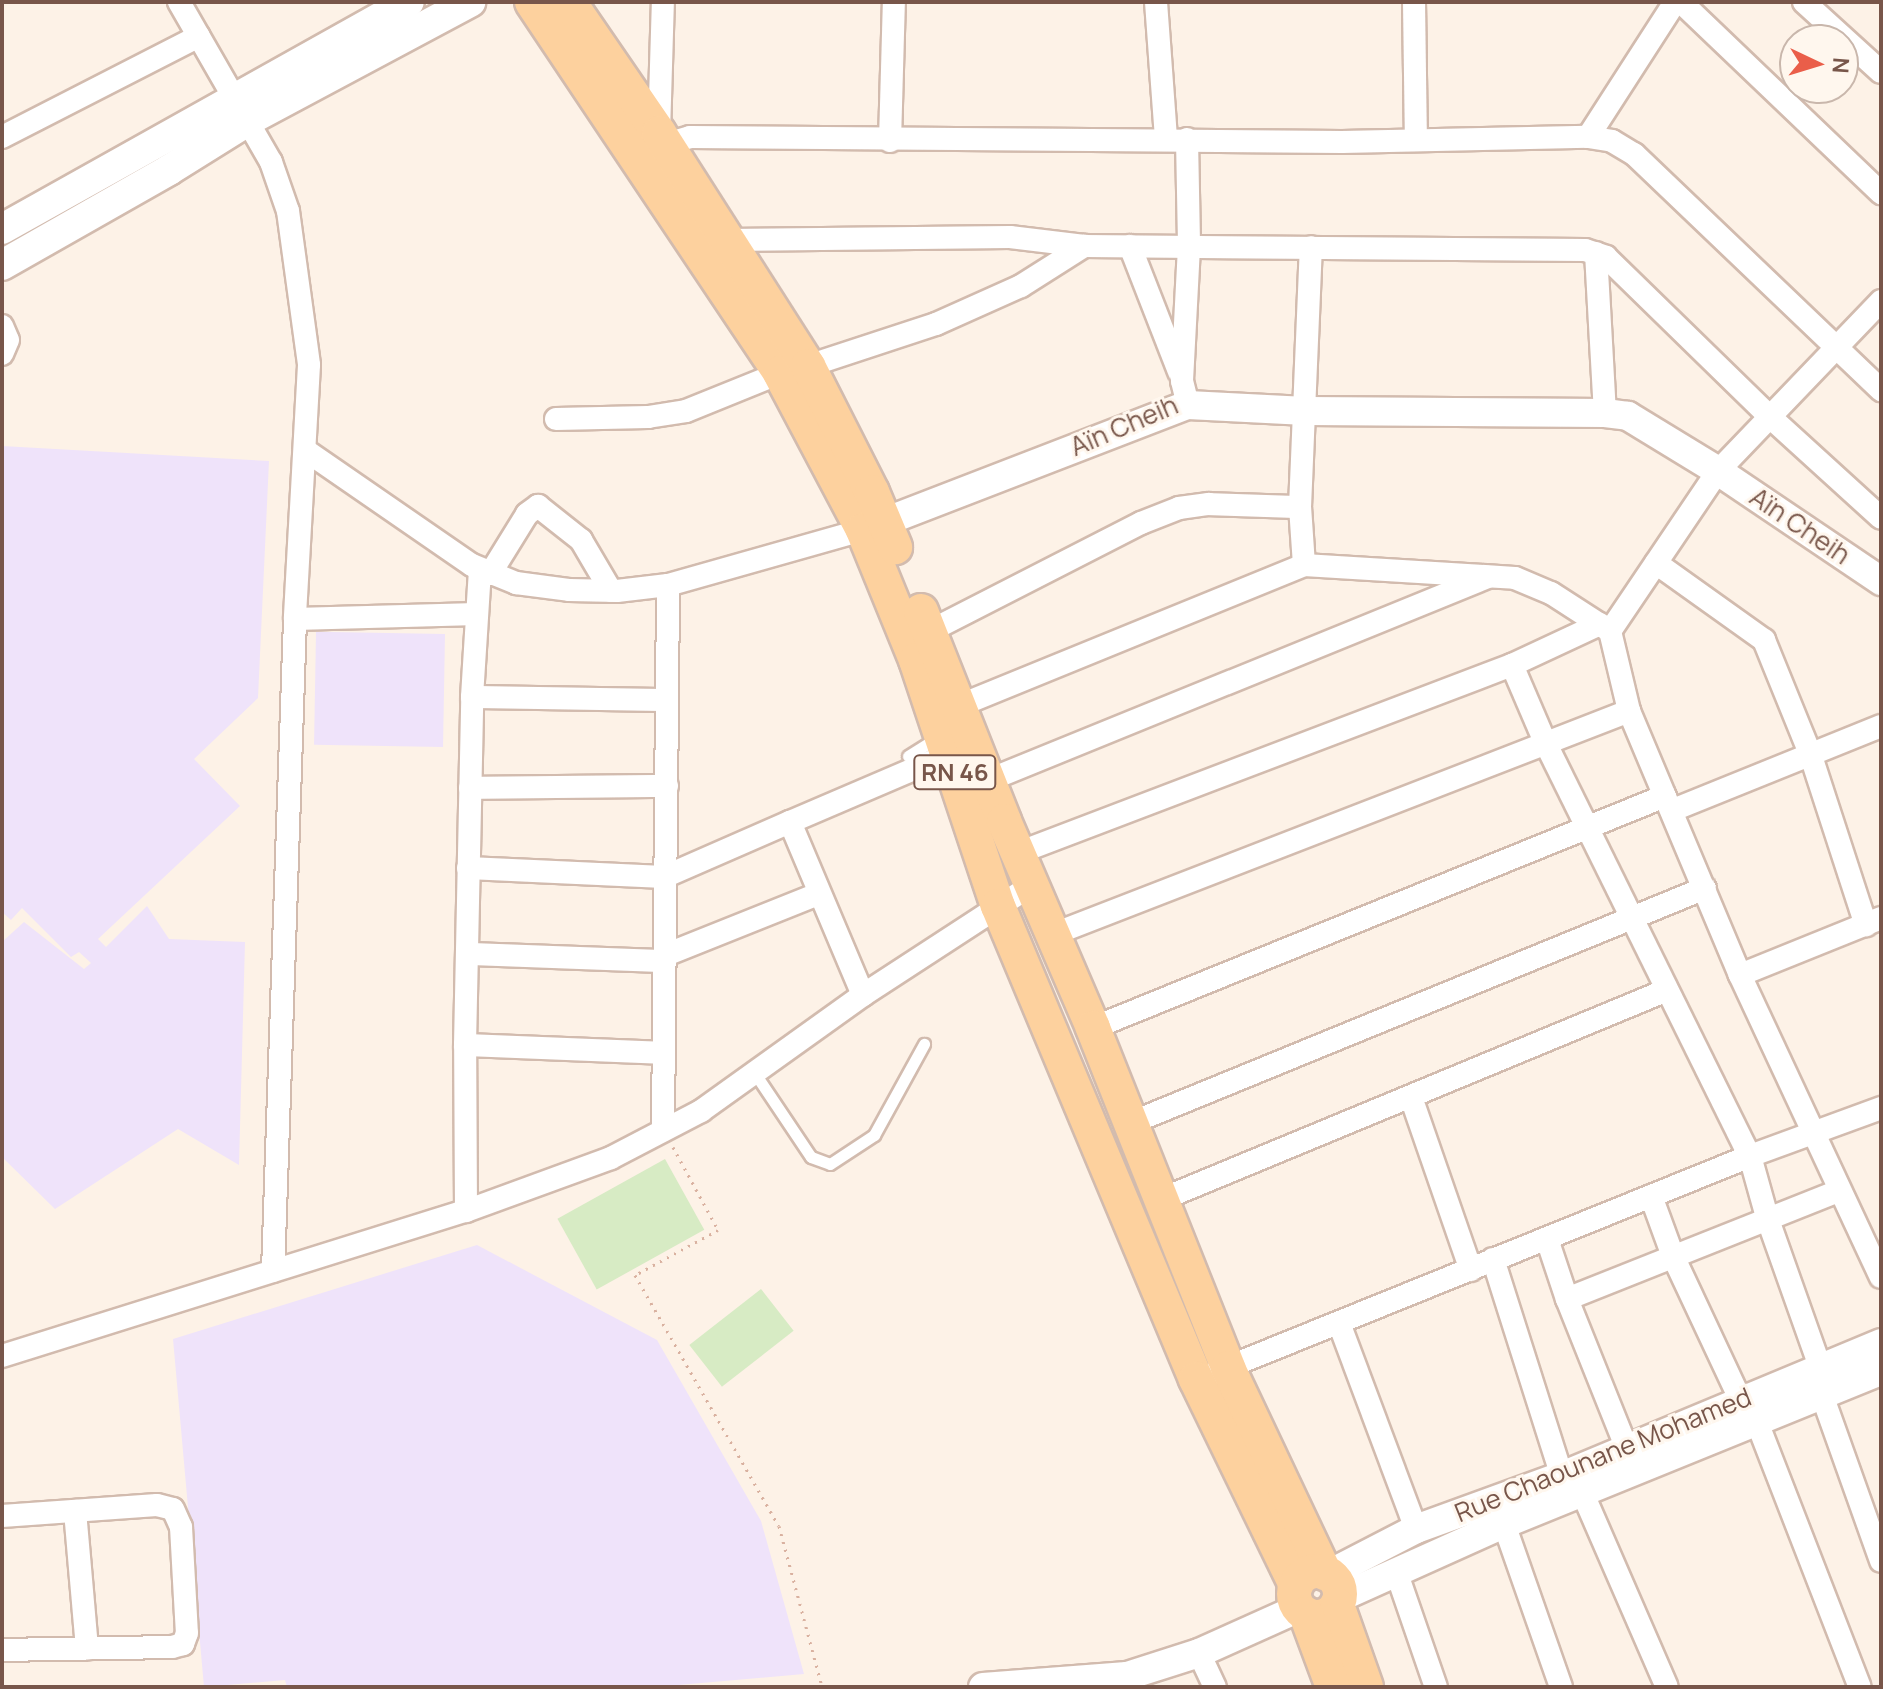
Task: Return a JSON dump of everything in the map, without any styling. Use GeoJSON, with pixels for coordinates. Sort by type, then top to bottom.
{"type":"FeatureCollection","features":[{"type":"Feature","properties":{"kind":"main road"},"geometry":{"type":"LineString","coordinates":[[2,265],[169,170],[242,108],[409,2]]}},
{"type":"Feature","properties":{"kind":"main road"},"geometry":{"type":"LineString","coordinates":[[2,229],[242,108],[470,2]]}},
{"type":"Feature","properties":{"kind":"main road","name":"RN 46"},"geometry":{"type":"LineString","coordinates":[[532,2],[794,369]]}},
{"type":"Feature","properties":{"kind":"main road","name":"RN 46"},"geometry":{"type":"LineString","coordinates":[[569,2],[727,240],[930,631],[1018,853],[1093,1028],[1319,1594],[1333,1687]]}},
{"type":"Feature","properties":{"kind":"main road","name":"RN 46"},"geometry":{"type":"LineString","coordinates":[[874,526],[998,906],[1196,1379],[1319,1594],[1366,1687]]}},
{"type":"Feature","properties":{"kind":"street"},"geometry":{"type":"LineString","coordinates":[[179,2],[271,162],[288,211],[309,365],[295,619],[273,1271]]}},
{"type":"Feature","properties":{"kind":"street"},"geometry":{"type":"LineString","coordinates":[[663,2],[662,138],[890,141],[1588,137],[1612,141],[1634,154],[1881,390]]}},
{"type":"Feature","properties":{"kind":"street"},"geometry":{"type":"LineString","coordinates":[[890,141],[894,2]]}},
{"type":"Feature","properties":{"kind":"street","name":"Aïn Cheih"},"geometry":{"type":"LineString","coordinates":[[1156,2],[1177,139],[1189,247],[1185,393]]}},
{"type":"Feature","properties":{"kind":"street"},"geometry":{"type":"LineString","coordinates":[[1414,2],[1416,140]]}},
{"type":"Feature","properties":{"kind":"street"},"geometry":{"type":"LineString","coordinates":[[1588,137],[1675,2]]}},
{"type":"Feature","properties":{"kind":"street"},"geometry":{"type":"LineString","coordinates":[[1681,2],[1881,193]]}},
{"type":"Feature","properties":{"kind":"street"},"geometry":{"type":"LineString","coordinates":[[1809,4],[1881,72]]}},
{"type":"Feature","properties":{"kind":"street"},"geometry":{"type":"LineString","coordinates":[[2,137],[199,36]]}},
{"type":"Feature","properties":{"kind":"street"},"geometry":{"type":"LineString","coordinates":[[727,240],[1010,237],[1084,246],[1596,253],[1606,257],[1769,416],[1881,518]]}},
{"type":"Feature","properties":{"kind":"street"},"geometry":{"type":"LineString","coordinates":[[556,419],[648,417],[711,404],[794,369],[936,324],[1021,286],[1084,246]]}},
{"type":"Feature","properties":{"kind":"street"},"geometry":{"type":"LineString","coordinates":[[1130,246],[1185,393]]}},
{"type":"Feature","properties":{"kind":"street"},"geometry":{"type":"LineString","coordinates":[[1304,565],[1300,507],[1311,247]]}},
{"type":"Feature","properties":{"kind":"street"},"geometry":{"type":"LineString","coordinates":[[1596,253],[1605,413]]}},
{"type":"Feature","properties":{"kind":"street"},"geometry":{"type":"LineString","coordinates":[[1018,853],[1605,627],[1656,563],[1718,471],[1881,301]]}},
{"type":"Feature","properties":{"kind":"street"},"geometry":{"type":"LineString","coordinates":[[2,326],[8,340],[2,354]]}},
{"type":"Feature","properties":{"kind":"street","name":"Aïn Cheih"},"geometry":{"type":"LineString","coordinates":[[874,526],[1185,393],[1306,411],[1605,413],[1628,416],[1718,471],[1881,581]]}},
{"type":"Feature","properties":{"kind":"street"},"geometry":{"type":"LineString","coordinates":[[305,450],[485,572],[516,583],[611,591],[668,585],[874,526]]}},
{"type":"Feature","properties":{"kind":"street"},"geometry":{"type":"LineString","coordinates":[[930,631],[1141,523],[1179,508],[1209,504],[1300,507]]}},
{"type":"Feature","properties":{"kind":"street"},"geometry":{"type":"LineString","coordinates":[[466,1211],[465,1045],[472,697],[477,614],[485,572],[527,514],[538,506],[581,540],[611,591]]}},
{"type":"Feature","properties":{"kind":"street"},"geometry":{"type":"LineString","coordinates":[[1656,563],[1764,640],[1874,921],[1740,975]]}},
{"type":"Feature","properties":{"kind":"street"},"geometry":{"type":"LineString","coordinates":[[961,705],[1304,565],[1494,575],[1515,578],[1551,593],[1605,627],[1629,711],[1740,975],[1816,1133],[1839,1191],[1875,1248],[1881,1277]]}},
{"type":"Feature","properties":{"kind":"street"},"geometry":{"type":"LineString","coordinates":[[989,780],[1494,575]]}},
{"type":"Feature","properties":{"kind":"street"},"geometry":{"type":"LineString","coordinates":[[663,1130],[668,585]]}},
{"type":"Feature","properties":{"kind":"street"},"geometry":{"type":"LineString","coordinates":[[295,619],[477,614]]}},
{"type":"Feature","properties":{"kind":"street"},"geometry":{"type":"LineString","coordinates":[[1512,665],[1545,742],[1750,1156],[1821,1381],[1879,1547]]}},
{"type":"Feature","properties":{"kind":"street"},"geometry":{"type":"LineString","coordinates":[[472,697],[666,700]]}},
{"type":"Feature","properties":{"kind":"street"},"geometry":{"type":"LineString","coordinates":[[1054,934],[1629,711]]}},
{"type":"Feature","properties":{"kind":"street"},"geometry":{"type":"LineString","coordinates":[[1093,1028],[1586,826],[1669,803],[1811,756],[1881,726]]}},
{"type":"Feature","properties":{"kind":"street"},"geometry":{"type":"LineString","coordinates":[[468,868],[664,877],[790,822],[946,744]]}},
{"type":"Feature","properties":{"kind":"street"},"geometry":{"type":"LineString","coordinates":[[470,788],[667,786]]}},
{"type":"Feature","properties":{"kind":"street"},"geometry":{"type":"LineString","coordinates":[[790,822],[863,995]]}},
{"type":"Feature","properties":{"kind":"street"},"geometry":{"type":"LineString","coordinates":[[2,1356],[466,1211],[611,1158],[701,1111],[753,1070],[1032,885]]}},
{"type":"Feature","properties":{"kind":"street"},"geometry":{"type":"LineString","coordinates":[[1131,1123],[1705,888]]}},
{"type":"Feature","properties":{"kind":"street"},"geometry":{"type":"LineString","coordinates":[[469,954],[663,958],[818,894]]}},
{"type":"Feature","properties":{"kind":"street"},"geometry":{"type":"LineString","coordinates":[[1160,1200],[1667,990]]}},
{"type":"Feature","properties":{"kind":"street"},"geometry":{"type":"LineString","coordinates":[[465,1045],[662,1053]]}},
{"type":"Feature","properties":{"kind":"street"},"geometry":{"type":"LineString","coordinates":[[1411,1097],[1471,1270]]}},
{"type":"Feature","properties":{"kind":"street"},"geometry":{"type":"LineString","coordinates":[[1196,1379],[1750,1156],[1881,1108]]}},
{"type":"Feature","properties":{"kind":"street"},"geometry":{"type":"LineString","coordinates":[[1567,1299],[1767,1217],[1839,1191]]}},
{"type":"Feature","properties":{"kind":"street"},"geometry":{"type":"LineString","coordinates":[[1651,1196],[1673,1256],[1749,1412],[1860,1687]]}},
{"type":"Feature","properties":{"kind":"street"},"geometry":{"type":"LineString","coordinates":[[1547,1239],[1567,1299],[1627,1449]]}},
{"type":"Feature","properties":{"kind":"street"},"geometry":{"type":"LineString","coordinates":[[1493,1259],[1573,1485],[1667,1687]]}},
{"type":"Feature","properties":{"kind":"street"},"geometry":{"type":"LineString","coordinates":[[1339,1323],[1416,1529]]}},
{"type":"Feature","properties":{"kind":"street","name":"Rue Chaounane Mohamed"},"geometry":{"type":"LineString","coordinates":[[1319,1594],[1416,1529],[1573,1485],[1821,1381],[1881,1343]]}},
{"type":"Feature","properties":{"kind":"street","name":"Rue Chaounane Mohamed"},"geometry":{"type":"LineString","coordinates":[[1821,1381],[1881,1371]]}},
{"type":"Feature","properties":{"kind":"street","name":"Rue Chaounane Mohamed"},"geometry":{"type":"LineString","coordinates":[[1319,1594],[1396,1571],[1504,1524],[1573,1485],[1627,1449],[1749,1412]]}},
{"type":"Feature","properties":{"kind":"street"},"geometry":{"type":"LineString","coordinates":[[2,1516],[157,1505],[173,1509],[181,1527],[187,1633],[183,1644],[2,1650]]}},
{"type":"Feature","properties":{"kind":"street"},"geometry":{"type":"LineString","coordinates":[[75,1511],[87,1648]]}},
{"type":"Feature","properties":{"kind":"street"},"geometry":{"type":"LineString","coordinates":[[1504,1524],[1561,1687]]}},
{"type":"Feature","properties":{"kind":"street"},"geometry":{"type":"LineString","coordinates":[[1396,1571],[1436,1687]]}},
{"type":"Feature","properties":{"kind":"street"},"geometry":{"type":"LineString","coordinates":[[983,1687],[1129,1681],[1199,1653],[1319,1594]]}},
{"type":"Feature","properties":{"kind":"street"},"geometry":{"type":"LineString","coordinates":[[1199,1653],[1215,1687]]}},
{"type":"Feature","properties":{"kind":"lane"},"geometry":{"type":"LineString","coordinates":[[908,756],[946,744]]}},
{"type":"Feature","properties":{"kind":"lane"},"geometry":{"type":"LineString","coordinates":[[753,1070],[811,1157],[830,1164],[874,1135],[924,1044]]}},
{"type":"Feature","properties":{"kind":"path"},"geometry":{"type":"LineString","coordinates":[[663,1130],[718,1230],[635,1275],[779,1526],[822,1687]]}},
{"type":"Feature","properties":{"kind":"shaded area"},"geometry":{"type":"Polygon","coordinates":[[[2,446],[269,461],[258,698],[194,759],[240,806],[98,939],[106,947],[147,906],[169,939],[245,942],[239,1165],[178,1129],[55,1209],[2,1157],[2,942],[24,922],[84,969],[91,963],[79,952],[71,957],[22,908],[11,920],[2,912],[2,446]]]}},
{"type":"Feature","properties":{"kind":"shaded area"},"geometry":{"type":"Polygon","coordinates":[[[316,632],[445,634],[443,747],[314,745],[316,632]]]}},
{"type":"Feature","properties":{"kind":"shaded area"},"geometry":{"type":"Polygon","coordinates":[[[477,1245],[657,1340],[761,1521],[804,1674],[656,1687],[287,1687],[285,1680],[204,1687],[173,1339],[477,1245]]]}},
{"type":"Feature","properties":{"kind":"green space"},"geometry":{"type":"Polygon","coordinates":[[[665,1159],[704,1230],[597,1289],[557,1219],[665,1159]]]}},
{"type":"Feature","properties":{"kind":"green space"},"geometry":{"type":"Polygon","coordinates":[[[761,1289],[794,1331],[722,1387],[689,1345],[761,1289]]]}}]}
